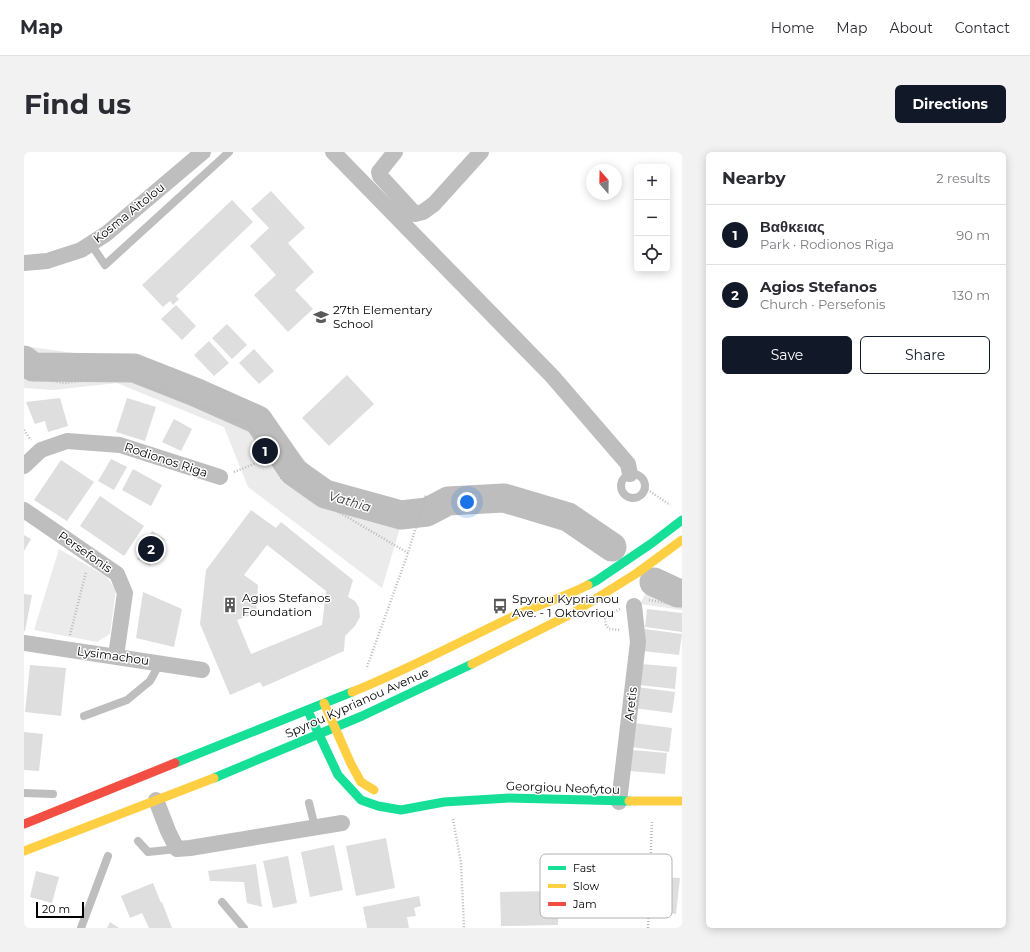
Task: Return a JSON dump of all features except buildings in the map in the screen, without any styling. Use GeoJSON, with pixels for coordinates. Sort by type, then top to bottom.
{"type":"FeatureCollection","features":[{"type":"Feature","properties":{"kind":"main road","name":"Spyrou Kyprianou Avenue"},"geometry":{"type":"LineString","coordinates":[[24,824],[380,681],[514,616],[566,596],[596,581],[652,543],[682,520]]}},
{"type":"Feature","properties":{"kind":"main road","name":"Spyrou Kyprianou Avenue"},"geometry":{"type":"LineString","coordinates":[[24,851],[222,775],[336,728],[516,643],[567,616],[637,573],[682,540]]}},
{"type":"Feature","properties":{"kind":"main road"},"geometry":{"type":"LineString","coordinates":[[324,703],[351,764],[361,782],[376,792],[384,793]]}},
{"type":"Feature","properties":{"kind":"main road","name":"Georgiou Neofytou"},"geometry":{"type":"LineString","coordinates":[[308,711],[338,776],[361,800],[378,806],[401,810],[444,802],[509,798],[619,802],[682,801]]}},
{"type":"Feature","properties":{"kind":"main road","name":"Georgiou Neofytou"},"geometry":{"type":"LineString","coordinates":[[418,798],[444,802]]}},
{"type":"Feature","properties":{"kind":"street","name":"Kosma Aitolou"},"geometry":{"type":"LineString","coordinates":[[24,263],[47,261],[81,250],[91,244],[106,234],[203,152]]}},
{"type":"Feature","properties":{"kind":"street"},"geometry":{"type":"LineString","coordinates":[[333,152],[552,376],[628,464],[630,474]]}},
{"type":"Feature","properties":{"kind":"street"},"geometry":{"type":"LineString","coordinates":[[395,152],[379,172],[380,176],[415,214],[423,212],[434,204],[481,152]]}},
{"type":"Feature","properties":{"kind":"street","name":"Rodionos Riga"},"geometry":{"type":"LineString","coordinates":[[24,466],[41,450],[67,441],[120,445],[220,477]]}},
{"type":"Feature","properties":{"kind":"street","name":"Persefonis"},"geometry":{"type":"LineString","coordinates":[[24,510],[117,574],[125,593],[116,656]]}},
{"type":"Feature","properties":{"kind":"street","name":"Aretis"},"geometry":{"type":"LineString","coordinates":[[619,802],[638,642],[640,603]]}},
{"type":"Feature","properties":{"kind":"street","name":"Lysimachou"},"geometry":{"type":"LineString","coordinates":[[24,643],[202,670]]}},
{"type":"Feature","properties":{"kind":"street"},"geometry":{"type":"LineString","coordinates":[[156,800],[177,849],[342,823]]}},
{"type":"Feature","properties":{"kind":"lane"},"geometry":{"type":"LineString","coordinates":[[91,244],[106,264],[229,152]]}},
{"type":"Feature","properties":{"kind":"lane"},"geometry":{"type":"LineString","coordinates":[[630,474],[638,474],[646,484],[645,488],[644,492],[638,497],[629,497],[626,495],[621,485],[624,478],[630,474]]}},
{"type":"Feature","properties":{"kind":"lane"},"geometry":{"type":"LineString","coordinates":[[84,716],[127,700],[150,681],[160,663]]}},
{"type":"Feature","properties":{"kind":"lane"},"geometry":{"type":"LineString","coordinates":[[24,793],[53,794]]}},
{"type":"Feature","properties":{"kind":"lane"},"geometry":{"type":"LineString","coordinates":[[309,803],[315,827]]}},
{"type":"Feature","properties":{"kind":"lane"},"geometry":{"type":"LineString","coordinates":[[138,841],[148,852],[177,849]]}},
{"type":"Feature","properties":{"kind":"lane"},"geometry":{"type":"LineString","coordinates":[[81,928],[108,856]]}},
{"type":"Feature","properties":{"kind":"lane"},"geometry":{"type":"LineString","coordinates":[[222,902],[244,928]]}},
{"type":"Feature","properties":{"kind":"path"},"geometry":{"type":"LineString","coordinates":[[24,376],[64,383],[122,376],[250,425],[281,478],[408,554]]}},
{"type":"Feature","properties":{"kind":"path"},"geometry":{"type":"LineString","coordinates":[[220,477],[269,458]]}},
{"type":"Feature","properties":{"kind":"path"},"geometry":{"type":"LineString","coordinates":[[645,488],[673,507]]}},
{"type":"Feature","properties":{"kind":"path"},"geometry":{"type":"LineString","coordinates":[[366,668],[408,554],[426,494]]}},
{"type":"Feature","properties":{"kind":"path"},"geometry":{"type":"LineString","coordinates":[[67,649],[90,556]]}},
{"type":"Feature","properties":{"kind":"path"},"geometry":{"type":"LineString","coordinates":[[640,603],[682,606]]}},
{"type":"Feature","properties":{"kind":"path"},"geometry":{"type":"LineString","coordinates":[[614,612],[605,618],[606,625],[609,629],[624,630]]}},
{"type":"Feature","properties":{"kind":"path"},"geometry":{"type":"LineString","coordinates":[[650,854],[652,802]]}},
{"type":"Feature","properties":{"kind":"path"},"geometry":{"type":"LineString","coordinates":[[452,812],[461,863],[464,928]]}},
{"type":"Feature","properties":{"kind":"path"},"geometry":{"type":"LineString","coordinates":[[648,918],[648,928]]}},
{"type":"Feature","properties":{"kind":"shaded area"},"geometry":{"type":"Polygon","coordinates":[[[24,346],[138,362],[262,408],[316,474],[405,511],[382,588],[248,487],[224,427],[117,383],[53,390],[24,388],[24,346]]]}},
{"type":"Feature","properties":{"kind":"shaded area"},"geometry":{"type":"Polygon","coordinates":[[[59,549],[106,576],[116,590],[110,634],[97,642],[34,630],[59,549]]]}},
{"type":"Feature","properties":{"kind":"shaded area"},"geometry":{"type":"Polygon","coordinates":[[[647,590],[682,593],[682,610],[640,604],[647,590]]]}},
{"type":"Feature","properties":{"kind":"waterway","name":"Vathia"},"geometry":{"type":"LineString","coordinates":[[24,360],[33,367],[134,368],[195,392],[258,420],[294,472],[325,494],[401,515],[427,512],[448,501],[504,498],[568,517],[612,547]]}},
{"type":"Feature","properties":{"kind":"waterway","name":"Vathia"},"geometry":{"type":"LineString","coordinates":[[654,582],[678,593],[682,593]]}},
{"type":"Feature","properties":{"kind":"traffic: fast"},"geometry":{"type":"LineString","coordinates":[[588,585],[652,543],[682,520]]}},
{"type":"Feature","properties":{"kind":"traffic: fast"},"geometry":{"type":"LineString","coordinates":[[214,778],[362,716],[472,664]]}},
{"type":"Feature","properties":{"kind":"traffic: fast"},"geometry":{"type":"LineString","coordinates":[[175,763],[352,692]]}},
{"type":"Feature","properties":{"kind":"traffic: fast"},"geometry":{"type":"LineString","coordinates":[[308,711],[338,775],[361,800],[378,806],[401,810],[444,802],[509,798],[629,801]]}},
{"type":"Feature","properties":{"kind":"traffic: slow"},"geometry":{"type":"LineString","coordinates":[[472,664],[573,613],[637,573],[682,540]]}},
{"type":"Feature","properties":{"kind":"traffic: slow"},"geometry":{"type":"LineString","coordinates":[[352,692],[413,665],[492,626],[588,585]]}},
{"type":"Feature","properties":{"kind":"traffic: slow"},"geometry":{"type":"LineString","coordinates":[[324,703],[351,764],[361,782],[374,790]]}},
{"type":"Feature","properties":{"kind":"traffic: slow"},"geometry":{"type":"LineString","coordinates":[[24,851],[214,778]]}},
{"type":"Feature","properties":{"kind":"traffic: slow"},"geometry":{"type":"LineString","coordinates":[[629,801],[682,801]]}},
{"type":"Feature","properties":{"kind":"traffic: jam"},"geometry":{"type":"LineString","coordinates":[[24,824],[175,763]]}},
{"type":"Feature","properties":{"kind":"place","name":"27th Elementary School"},"geometry":{"type":"Point","coordinates":[321,317]}},
{"type":"Feature","properties":{"kind":"place","name":"Βαθκειας"},"geometry":{"type":"Point","coordinates":[265,451]}},
{"type":"Feature","properties":{"kind":"place","name":"Agios Stefanos"},"geometry":{"type":"Point","coordinates":[151,549]}},
{"type":"Feature","properties":{"kind":"place","name":"Agios Stefanos Foundation"},"geometry":{"type":"Point","coordinates":[230,605]}},
{"type":"Feature","properties":{"kind":"place","name":"Spyrou Kyprianou Ave. - 1 Oktovriou"},"geometry":{"type":"Point","coordinates":[500,606]}}]}
